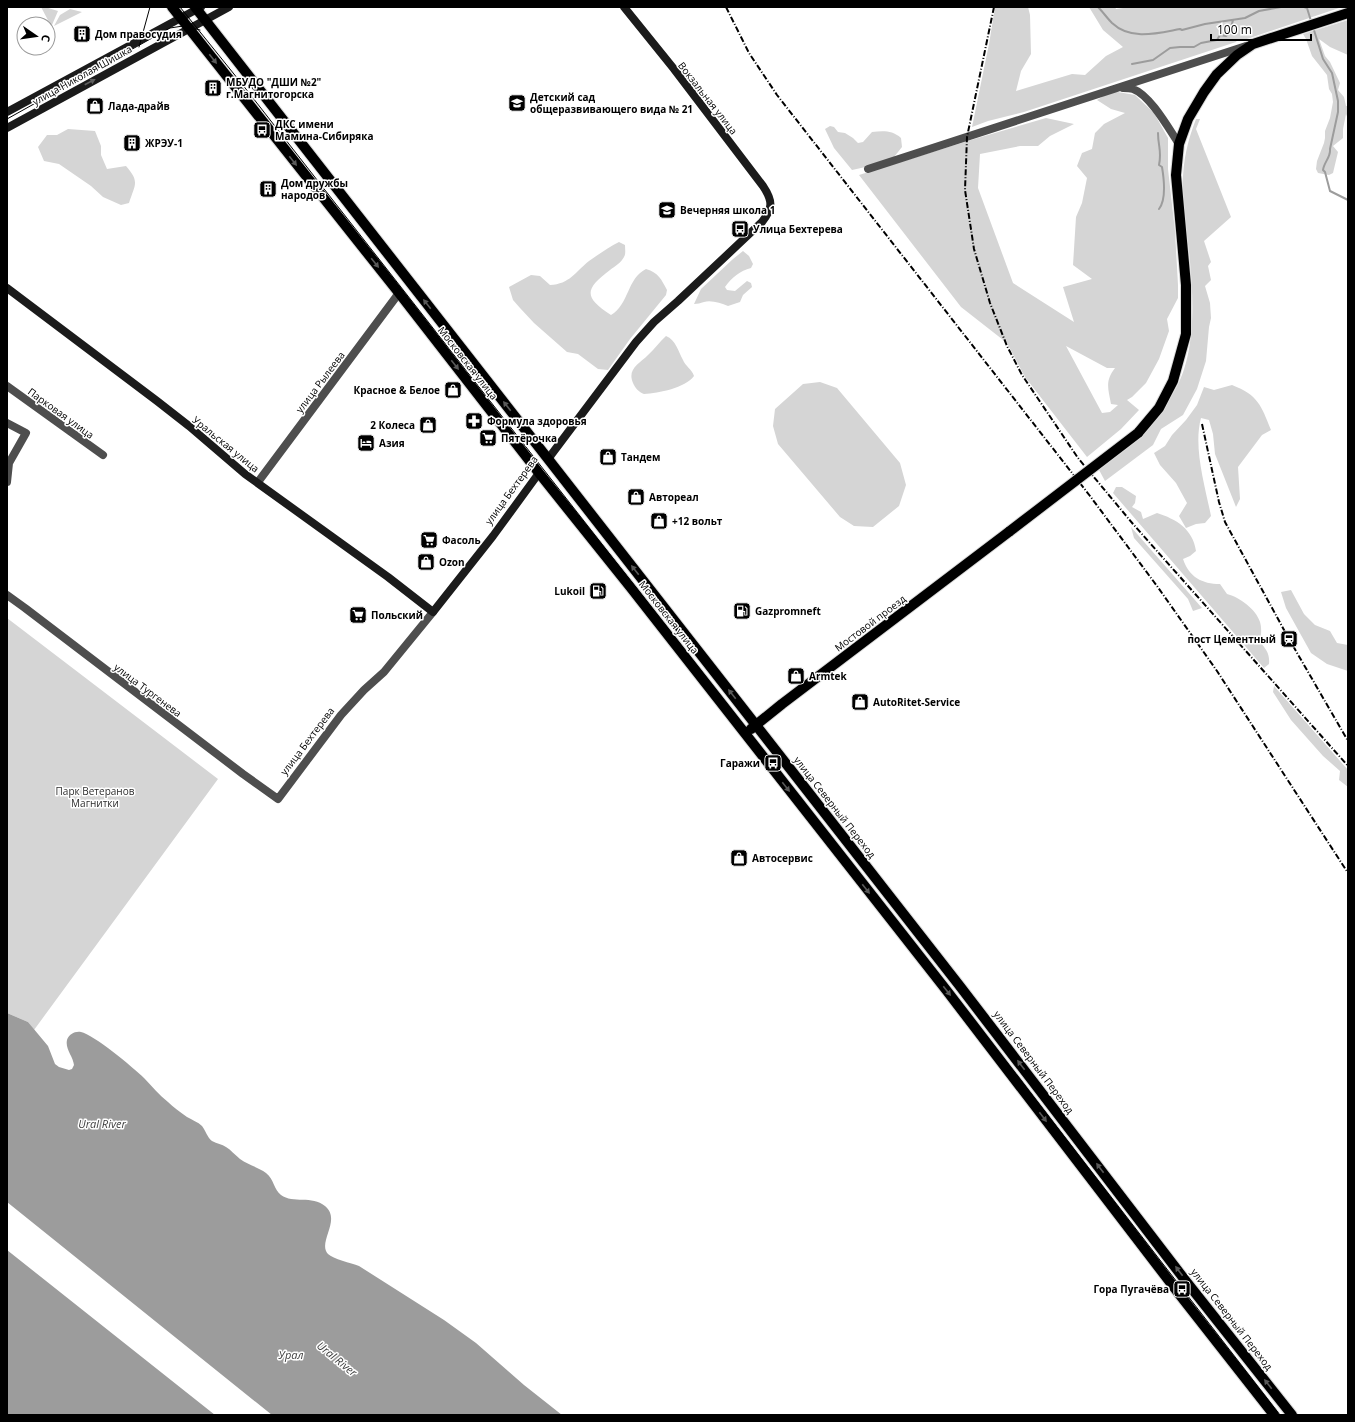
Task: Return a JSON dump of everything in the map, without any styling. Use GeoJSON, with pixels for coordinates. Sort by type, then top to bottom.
{"type":"FeatureCollection","features":[{"type":"Feature","properties":{"kind":"main road","name":"Московская улица"},"geometry":{"type":"LineString","coordinates":[[172,7],[399,293],[745,734]]}},
{"type":"Feature","properties":{"kind":"main road","name":"Московская улица"},"geometry":{"type":"LineString","coordinates":[[198,8],[205,20],[756,725]]}},
{"type":"Feature","properties":{"kind":"main road","name":"Мостовой проезд"},"geometry":{"type":"LineString","coordinates":[[745,734],[782,704],[1138,433],[1159,408],[1173,381],[1186,334],[1186,285],[1176,175],[1179,144],[1188,119],[1217,74],[1246,48],[1253,44],[1348,13]]}},
{"type":"Feature","properties":{"kind":"main road","name":"улица Бехтерева"},"geometry":{"type":"LineString","coordinates":[[539,473],[548,459]]}},
{"type":"Feature","properties":{"kind":"main road","name":"улица Северный Переход"},"geometry":{"type":"LineString","coordinates":[[756,725],[1292,1415]]}},
{"type":"Feature","properties":{"kind":"main road"},"geometry":{"type":"LineString","coordinates":[[745,734],[947,991],[1183,1299],[1274,1415]]}},
{"type":"Feature","properties":{"kind":"street","name":"улица Николая Шишка"},"geometry":{"type":"LineString","coordinates":[[7,128],[229,7]]}},
{"type":"Feature","properties":{"kind":"street","name":"Вокзальная улица"},"geometry":{"type":"LineString","coordinates":[[624,7],[764,186],[771,204]]}},
{"type":"Feature","properties":{"kind":"street","name":"улица Николая Шишка"},"geometry":{"type":"LineString","coordinates":[[7,112],[198,8]]}},
{"type":"Feature","properties":{"kind":"street"},"geometry":{"type":"LineString","coordinates":[[868,169],[1253,44]]}},
{"type":"Feature","properties":{"kind":"street"},"geometry":{"type":"LineString","coordinates":[[1118,88],[1132,88],[1141,94],[1158,113],[1179,144]]}},
{"type":"Feature","properties":{"kind":"street","name":"улица Бехтерева"},"geometry":{"type":"LineString","coordinates":[[548,459],[636,342],[654,322],[762,222],[768,214],[771,204]]}},
{"type":"Feature","properties":{"kind":"street","name":"Уральская улица"},"geometry":{"type":"LineString","coordinates":[[7,288],[189,426],[245,474],[388,577],[433,612]]}},
{"type":"Feature","properties":{"kind":"street","name":"улица Рылеева"},"geometry":{"type":"LineString","coordinates":[[258,482],[399,293]]}},
{"type":"Feature","properties":{"kind":"street","name":"Парковая улица"},"geometry":{"type":"LineString","coordinates":[[7,386],[103,455]]}},
{"type":"Feature","properties":{"kind":"street"},"geometry":{"type":"LineString","coordinates":[[7,424],[26,433],[9,463],[7,482]]}},
{"type":"Feature","properties":{"kind":"street","name":"улица Бехтерева"},"geometry":{"type":"LineString","coordinates":[[278,799],[341,715],[364,690],[384,672],[433,612],[493,536],[539,473]]}},
{"type":"Feature","properties":{"kind":"street","name":"улица Тургенева"},"geometry":{"type":"LineString","coordinates":[[7,595],[278,799]]}},
{"type":"Feature","properties":{"kind":"green space"},"geometry":{"type":"Polygon","coordinates":[[[41,7],[58,11],[56,16],[46,16],[41,7]]]}},
{"type":"Feature","properties":{"kind":"green space"},"geometry":{"type":"Polygon","coordinates":[[[995,7],[1028,7],[1030,15],[1031,54],[1021,71],[1016,91],[1072,74],[1085,75],[1106,56],[1123,47],[1103,30],[1089,7],[1115,7],[1116,9],[1130,7],[1342,7],[1247,39],[1238,39],[1236,42],[1024,112],[988,121],[972,127],[995,7]]]}},
{"type":"Feature","properties":{"kind":"green space"},"geometry":{"type":"Polygon","coordinates":[[[70,9],[82,12],[56,25],[60,15],[70,9]]]}},
{"type":"Feature","properties":{"kind":"green space"},"geometry":{"type":"Polygon","coordinates":[[[1348,20],[1348,55],[1330,47],[1319,39],[1325,56],[1330,62],[1340,83],[1338,90],[1344,97],[1346,106],[1348,106],[1348,119],[1346,114],[1343,138],[1333,146],[1338,152],[1333,173],[1329,175],[1318,173],[1316,169],[1317,161],[1324,143],[1325,131],[1330,118],[1333,102],[1332,94],[1329,89],[1327,75],[1312,56],[1303,34],[1348,20]]]}},
{"type":"Feature","properties":{"kind":"green space"},"geometry":{"type":"Polygon","coordinates":[[[1112,91],[1135,95],[1154,113],[1168,138],[1168,169],[1175,231],[1178,298],[1167,319],[1169,331],[1159,359],[1146,383],[1127,400],[1139,410],[1121,429],[1087,457],[1025,377],[1007,343],[961,307],[859,175],[1046,118],[1074,124],[1050,136],[1038,146],[1020,146],[980,154],[978,188],[1013,283],[1074,322],[1063,287],[1092,279],[1073,265],[1076,217],[1082,203],[1087,178],[1077,166],[1082,153],[1092,149],[1095,133],[1104,124],[1125,113],[1111,109],[1097,100],[1112,91]],[[1066,346],[1102,413],[1110,412],[1118,405],[1111,404],[1108,389],[1110,377],[1115,368],[1107,368],[1066,346]]]}},
{"type":"Feature","properties":{"kind":"green space"},"geometry":{"type":"Polygon","coordinates":[[[1196,119],[1200,119],[1196,129],[1231,217],[1204,241],[1211,262],[1208,266],[1211,280],[1205,286],[1210,303],[1211,318],[1206,361],[1197,389],[1183,415],[1161,429],[1153,445],[1105,481],[1098,468],[1168,401],[1185,367],[1191,332],[1192,296],[1184,208],[1183,172],[1190,136],[1196,119]]]}},
{"type":"Feature","properties":{"kind":"green space"},"geometry":{"type":"Polygon","coordinates":[[[830,126],[834,127],[838,132],[845,133],[858,143],[863,142],[872,132],[891,132],[901,138],[902,147],[894,157],[870,166],[852,170],[834,148],[825,129],[830,126]]]}},
{"type":"Feature","properties":{"kind":"green space"},"geometry":{"type":"Polygon","coordinates":[[[68,129],[95,131],[101,146],[101,155],[107,169],[126,166],[135,180],[129,203],[121,205],[103,197],[91,186],[59,164],[44,161],[38,147],[47,135],[57,135],[68,129]]]}},
{"type":"Feature","properties":{"kind":"green space"},"geometry":{"type":"Polygon","coordinates":[[[619,242],[625,245],[625,256],[620,263],[602,277],[592,288],[592,298],[602,309],[611,315],[617,311],[635,279],[646,269],[657,275],[667,290],[666,295],[630,339],[608,370],[598,369],[578,354],[567,352],[534,323],[513,300],[509,287],[531,275],[540,276],[550,285],[563,282],[572,277],[589,261],[619,242]]]}},
{"type":"Feature","properties":{"kind":"green space"},"geometry":{"type":"Polygon","coordinates":[[[743,251],[749,256],[753,264],[751,268],[736,275],[725,287],[727,290],[735,291],[747,281],[751,283],[752,287],[743,295],[740,302],[728,306],[710,301],[694,304],[701,289],[743,251]]]}},
{"type":"Feature","properties":{"kind":"green space"},"geometry":{"type":"Polygon","coordinates":[[[666,336],[672,340],[684,362],[692,371],[694,376],[678,387],[644,394],[634,385],[632,378],[633,370],[666,336]]]}},
{"type":"Feature","properties":{"kind":"green space"},"geometry":{"type":"Polygon","coordinates":[[[820,382],[837,388],[900,463],[906,485],[899,506],[873,527],[854,526],[840,517],[778,444],[773,426],[775,409],[803,384],[820,382]]]}},
{"type":"Feature","properties":{"kind":"green space"},"geometry":{"type":"Polygon","coordinates":[[[1232,385],[1248,393],[1258,402],[1271,430],[1262,435],[1238,467],[1240,499],[1236,507],[1215,454],[1213,434],[1209,420],[1201,418],[1198,441],[1199,454],[1211,516],[1205,523],[1196,524],[1186,528],[1179,516],[1187,503],[1176,483],[1160,465],[1154,453],[1165,446],[1172,435],[1186,420],[1197,405],[1204,387],[1214,390],[1232,385]]]}},
{"type":"Feature","properties":{"kind":"green space"},"geometry":{"type":"Polygon","coordinates":[[[1116,487],[1122,487],[1136,496],[1135,503],[1132,507],[1141,512],[1143,519],[1157,513],[1171,518],[1187,531],[1194,543],[1196,551],[1183,559],[1189,570],[1193,575],[1202,581],[1220,584],[1227,594],[1237,598],[1251,608],[1258,617],[1261,625],[1260,642],[1267,652],[1269,664],[1264,668],[1113,493],[1116,487]]]}},
{"type":"Feature","properties":{"kind":"green space"},"geometry":{"type":"Polygon","coordinates":[[[1131,527],[1202,608],[1193,611],[1188,599],[1134,538],[1131,527]]]}},
{"type":"Feature","properties":{"kind":"green space"},"geometry":{"type":"Polygon","coordinates":[[[1291,590],[1304,614],[1315,625],[1330,631],[1337,643],[1348,645],[1348,671],[1327,664],[1311,653],[1286,608],[1281,592],[1291,590]]]}},
{"type":"Feature","properties":{"kind":"green space","name":"Парк Ветеранов Магнитки"},"geometry":{"type":"Polygon","coordinates":[[[7,618],[218,779],[34,1030],[28,1022],[7,1013],[7,618]]]}},
{"type":"Feature","properties":{"kind":"green space"},"geometry":{"type":"Polygon","coordinates":[[[1274,686],[1348,770],[1348,787],[1339,780],[1340,771],[1323,756],[1291,720],[1273,692],[1274,686]]]}},
{"type":"Feature","properties":{"kind":"water"},"geometry":{"type":"Polygon","coordinates":[[[7,1013],[28,1022],[48,1046],[55,1064],[59,1067],[69,1070],[72,1069],[74,1065],[67,1043],[69,1036],[72,1033],[81,1032],[87,1034],[104,1045],[139,1073],[174,1108],[197,1122],[212,1141],[224,1146],[243,1161],[269,1175],[281,1195],[291,1199],[314,1201],[325,1206],[330,1212],[331,1218],[331,1224],[325,1243],[325,1249],[330,1256],[359,1266],[444,1320],[476,1343],[524,1385],[562,1415],[272,1415],[7,1202],[7,1013]]]}},
{"type":"Feature","properties":{"kind":"water"},"geometry":{"type":"Polygon","coordinates":[[[7,1250],[215,1415],[7,1415],[7,1250]]]}},
{"type":"Feature","properties":{"kind":"waterway"},"geometry":{"type":"LineString","coordinates":[[1098,7],[1119,29],[1136,34],[1154,34],[1180,29],[1182,30],[1205,24],[1245,18],[1259,11],[1281,7]]}},
{"type":"Feature","properties":{"kind":"waterway"},"geometry":{"type":"LineString","coordinates":[[1304,7],[1307,8],[1311,21]]}},
{"type":"Feature","properties":{"kind":"waterway"},"geometry":{"type":"LineString","coordinates":[[1132,64],[1153,60],[1170,48],[1194,47],[1201,43],[1217,40],[1220,35],[1226,36],[1230,32],[1233,20]]}},
{"type":"Feature","properties":{"kind":"waterway"},"geometry":{"type":"LineString","coordinates":[[1313,27],[1323,59],[1332,73],[1338,101],[1338,112],[1330,152],[1323,170],[1325,172],[1330,191],[1348,200]]}},
{"type":"Feature","properties":{"kind":"waterway"},"geometry":{"type":"LineString","coordinates":[[1158,133],[1160,152],[1159,165],[1162,167],[1164,189],[1163,200],[1159,209]]}},
{"type":"Feature","properties":{"kind":"tram line"},"geometry":{"type":"LineString","coordinates":[[139,47],[150,7]]}},
{"type":"Feature","properties":{"kind":"tram line"},"geometry":{"type":"LineString","coordinates":[[180,7],[242,84],[950,989],[1280,1415]]}},
{"type":"Feature","properties":{"kind":"tram line"},"geometry":{"type":"LineString","coordinates":[[7,119],[170,28],[183,26],[200,30]]}},
{"type":"Feature","properties":{"kind":"railway"},"geometry":{"type":"LineString","coordinates":[[726,7],[749,53],[777,95],[1090,496],[1157,586],[1217,671],[1348,873]]}},
{"type":"Feature","properties":{"kind":"railway"},"geometry":{"type":"LineString","coordinates":[[994,7],[967,137],[965,190],[974,249],[990,303],[1007,346],[1022,375],[1078,458],[1133,524],[1348,766]]}},
{"type":"Feature","properties":{"kind":"railway"},"geometry":{"type":"LineString","coordinates":[[1202,424],[1219,502],[1225,522],[1289,639],[1348,741]]}},
{"type":"Feature","properties":{"kind":"place","name":"Дом правосудия"},"geometry":{"type":"Point","coordinates":[82,34]}},
{"type":"Feature","properties":{"kind":"place","name":"МБУДО \"ДШИ №2\" г.Магнитогорска"},"geometry":{"type":"Point","coordinates":[213,88]}},
{"type":"Feature","properties":{"kind":"place","name":"Детский сад общеразвивающего вида № 21"},"geometry":{"type":"Point","coordinates":[517,103]}},
{"type":"Feature","properties":{"kind":"place","name":"Лада-драйв"},"geometry":{"type":"Point","coordinates":[95,106]}},
{"type":"Feature","properties":{"kind":"place","name":"ДКС имени Мамина-Сибиряка"},"geometry":{"type":"Point","coordinates":[262,130]}},
{"type":"Feature","properties":{"kind":"place","name":"ЖРЭУ-1"},"geometry":{"type":"Point","coordinates":[132,143]}},
{"type":"Feature","properties":{"kind":"place","name":"Дом дружбы народов"},"geometry":{"type":"Point","coordinates":[268,189]}},
{"type":"Feature","properties":{"kind":"place","name":"Вечерняя школа 1"},"geometry":{"type":"Point","coordinates":[667,210]}},
{"type":"Feature","properties":{"kind":"place","name":"Улица Бехтерева"},"geometry":{"type":"Point","coordinates":[740,229]}},
{"type":"Feature","properties":{"kind":"place","name":"Красное & Белое"},"geometry":{"type":"Point","coordinates":[453,390]}},
{"type":"Feature","properties":{"kind":"place","name":"Формула здоровья"},"geometry":{"type":"Point","coordinates":[474,421]}},
{"type":"Feature","properties":{"kind":"place","name":"2 Колеса"},"geometry":{"type":"Point","coordinates":[428,425]}},
{"type":"Feature","properties":{"kind":"place","name":"Пятёрочка"},"geometry":{"type":"Point","coordinates":[488,438]}},
{"type":"Feature","properties":{"kind":"place","name":"Азия"},"geometry":{"type":"Point","coordinates":[366,443]}},
{"type":"Feature","properties":{"kind":"place","name":"Тандем"},"geometry":{"type":"Point","coordinates":[608,457]}},
{"type":"Feature","properties":{"kind":"place","name":"Автореал"},"geometry":{"type":"Point","coordinates":[636,497]}},
{"type":"Feature","properties":{"kind":"place","name":"+12 вольт"},"geometry":{"type":"Point","coordinates":[659,521]}},
{"type":"Feature","properties":{"kind":"place","name":"Фасоль"},"geometry":{"type":"Point","coordinates":[429,540]}},
{"type":"Feature","properties":{"kind":"place","name":"Ozon"},"geometry":{"type":"Point","coordinates":[426,562]}},
{"type":"Feature","properties":{"kind":"place","name":"Lukoil"},"geometry":{"type":"Point","coordinates":[598,591]}},
{"type":"Feature","properties":{"kind":"place","name":"Gazpromneft"},"geometry":{"type":"Point","coordinates":[742,611]}},
{"type":"Feature","properties":{"kind":"place","name":"Польский"},"geometry":{"type":"Point","coordinates":[358,615]}},
{"type":"Feature","properties":{"kind":"place","name":"пост Цементный"},"geometry":{"type":"Point","coordinates":[1289,639]}},
{"type":"Feature","properties":{"kind":"place","name":"Armtek"},"geometry":{"type":"Point","coordinates":[796,676]}},
{"type":"Feature","properties":{"kind":"place","name":"AutoRitet-Service"},"geometry":{"type":"Point","coordinates":[860,702]}},
{"type":"Feature","properties":{"kind":"place","name":"Гаражи"},"geometry":{"type":"Point","coordinates":[773,763]}},
{"type":"Feature","properties":{"kind":"place","name":"Автосервис"},"geometry":{"type":"Point","coordinates":[739,858]}},
{"type":"Feature","properties":{"kind":"place","name":"Гора Пугачёва"},"geometry":{"type":"Point","coordinates":[1182,1289]}},
{"type":"Feature","properties":{"kind":"water label","name":"Ural River"},"geometry":{"type":"Point","coordinates":[102,1124]}},
{"type":"Feature","properties":{"kind":"water label","name":"Урал"},"geometry":{"type":"Point","coordinates":[291,1355]}},
{"type":"Feature","properties":{"kind":"water label","name":"Ural River"},"geometry":{"type":"Point","coordinates":[337,1359]}}]}
